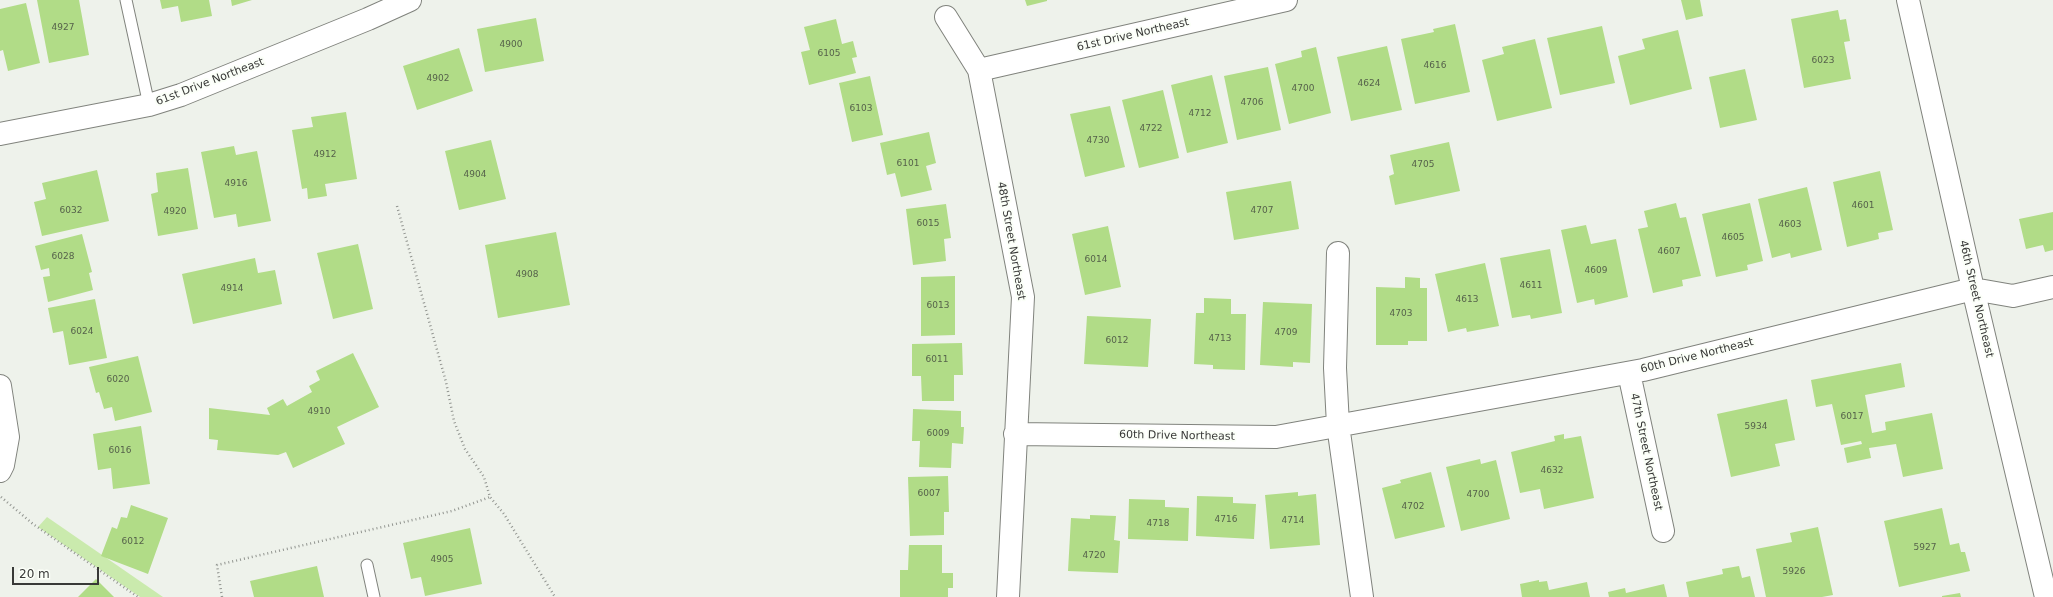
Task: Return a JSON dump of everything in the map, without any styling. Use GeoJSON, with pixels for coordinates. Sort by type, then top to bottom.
{"type":"FeatureCollection","features":[{"type":"Feature","properties":{"kind":"street","name":"61st Drive Northeast"},"geometry":{"type":"LineString","coordinates":[[0,134],[149,105],[196,89],[368,19],[410,0]]}},
{"type":"Feature","properties":{"kind":"street","name":"61st Drive Northeast"},"geometry":{"type":"LineString","coordinates":[[979,70],[1286,0]]}},
{"type":"Feature","properties":{"kind":"street","name":"46th Street Northeast"},"geometry":{"type":"LineString","coordinates":[[1913,1],[1973,288],[2046,597]]}},
{"type":"Feature","properties":{"kind":"street","name":"48th Street Northeast"},"geometry":{"type":"LineString","coordinates":[[946,17],[979,70],[1022,297],[1008,597]]}},
{"type":"Feature","properties":{"kind":"street"},"geometry":{"type":"LineString","coordinates":[[1338,254],[1335,368],[1338,426],[1362,597]]}},
{"type":"Feature","properties":{"kind":"street","name":"60th Drive Northeast"},"geometry":{"type":"LineString","coordinates":[[1015,434],[1276,437],[1629,373],[1973,288],[2013,296],[2053,287]]}},
{"type":"Feature","properties":{"kind":"street","name":"47th Street Northeast"},"geometry":{"type":"LineString","coordinates":[[1629,373],[1663,531]]}},
{"type":"Feature","properties":{"kind":"street"},"geometry":{"type":"LineString","coordinates":[[0,386],[8,437],[3,464],[0,471]]}},
{"type":"Feature","properties":{"kind":"lane"},"geometry":{"type":"LineString","coordinates":[[126,0],[149,105]]}},
{"type":"Feature","properties":{"kind":"lane"},"geometry":{"type":"LineString","coordinates":[[367,565],[374,597]]}},
{"type":"Feature","properties":{"kind":"path"},"geometry":{"type":"LineString","coordinates":[[397,206],[446,382],[454,421],[465,450],[484,477],[490,497],[504,514],[555,597]]}},
{"type":"Feature","properties":{"kind":"path"},"geometry":{"type":"LineString","coordinates":[[0,496],[33,524],[138,597]]}},
{"type":"Feature","properties":{"kind":"path"},"geometry":{"type":"LineString","coordinates":[[222,597],[217,565],[452,511],[490,497]]}},
{"type":"Feature","properties":{"kind":"green space"},"geometry":{"type":"Polygon","coordinates":[[[47,517],[163,597],[140,597],[38,527],[47,517]]]}},
{"type":"Feature","properties":{"kind":"building"},"geometry":{"type":"Polygon","coordinates":[[[37,0],[79,0],[89,55],[49,63],[37,0]]]}},
{"type":"Feature","properties":{"kind":"building"},"geometry":{"type":"Polygon","coordinates":[[[160,0],[209,0],[212,16],[181,22],[178,6],[162,9],[160,0]]]}},
{"type":"Feature","properties":{"kind":"building"},"geometry":{"type":"Polygon","coordinates":[[[231,0],[252,0],[232,6],[231,0]]]}},
{"type":"Feature","properties":{"kind":"building"},"geometry":{"type":"Polygon","coordinates":[[[1025,0],[1047,0],[1047,1],[1027,6],[1025,0]]]}},
{"type":"Feature","properties":{"kind":"building"},"geometry":{"type":"Polygon","coordinates":[[[1681,0],[1700,0],[1703,16],[1686,20],[1681,0]]]}},
{"type":"Feature","properties":{"kind":"building"},"geometry":{"type":"Polygon","coordinates":[[[26,3],[40,63],[8,71],[3,50],[0,51],[0,9],[26,3]]]}},
{"type":"Feature","properties":{"kind":"building"},"geometry":{"type":"Polygon","coordinates":[[[1838,10],[1840,20],[1846,19],[1850,41],[1844,42],[1851,79],[1804,88],[1791,19],[1838,10]]]}},
{"type":"Feature","properties":{"kind":"building"},"geometry":{"type":"Polygon","coordinates":[[[536,18],[544,61],[485,72],[477,29],[536,18]]]}},
{"type":"Feature","properties":{"kind":"building"},"geometry":{"type":"Polygon","coordinates":[[[836,19],[842,44],[853,41],[857,57],[852,58],[856,73],[809,85],[801,52],[810,50],[804,27],[836,19]]]}},
{"type":"Feature","properties":{"kind":"building"},"geometry":{"type":"Polygon","coordinates":[[[1455,24],[1470,92],[1415,104],[1401,39],[1434,32],[1433,29],[1455,24]]]}},
{"type":"Feature","properties":{"kind":"building"},"geometry":{"type":"Polygon","coordinates":[[[1602,26],[1615,83],[1560,95],[1547,38],[1602,26]]]}},
{"type":"Feature","properties":{"kind":"building"},"geometry":{"type":"Polygon","coordinates":[[[1678,30],[1692,89],[1630,105],[1618,56],[1645,49],[1642,39],[1678,30]]]}},
{"type":"Feature","properties":{"kind":"building"},"geometry":{"type":"Polygon","coordinates":[[[1535,39],[1552,108],[1497,121],[1482,60],[1504,54],[1502,47],[1535,39]]]}},
{"type":"Feature","properties":{"kind":"building"},"geometry":{"type":"Polygon","coordinates":[[[1387,46],[1402,110],[1351,121],[1337,57],[1387,46]]]}},
{"type":"Feature","properties":{"kind":"building"},"geometry":{"type":"Polygon","coordinates":[[[1316,47],[1331,113],[1289,124],[1275,64],[1302,57],[1301,51],[1316,47]]]}},
{"type":"Feature","properties":{"kind":"building"},"geometry":{"type":"Polygon","coordinates":[[[459,48],[473,91],[417,110],[403,66],[459,48]]]}},
{"type":"Feature","properties":{"kind":"building"},"geometry":{"type":"Polygon","coordinates":[[[1268,67],[1281,130],[1237,140],[1224,76],[1268,67]]]}},
{"type":"Feature","properties":{"kind":"building"},"geometry":{"type":"Polygon","coordinates":[[[1745,69],[1757,120],[1720,128],[1709,77],[1745,69]]]}},
{"type":"Feature","properties":{"kind":"building"},"geometry":{"type":"Polygon","coordinates":[[[1212,75],[1228,143],[1187,153],[1171,85],[1212,75]]]}},
{"type":"Feature","properties":{"kind":"building"},"geometry":{"type":"Polygon","coordinates":[[[870,76],[883,135],[852,142],[839,83],[870,76]]]}},
{"type":"Feature","properties":{"kind":"building"},"geometry":{"type":"Polygon","coordinates":[[[1163,90],[1179,158],[1139,168],[1122,100],[1163,90]]]}},
{"type":"Feature","properties":{"kind":"building"},"geometry":{"type":"Polygon","coordinates":[[[1110,106],[1125,167],[1085,177],[1070,114],[1110,106]]]}},
{"type":"Feature","properties":{"kind":"building"},"geometry":{"type":"Polygon","coordinates":[[[346,112],[357,179],[325,184],[327,196],[308,199],[307,188],[302,189],[292,130],[313,127],[311,117],[346,112]]]}},
{"type":"Feature","properties":{"kind":"building"},"geometry":{"type":"Polygon","coordinates":[[[929,132],[936,163],[926,166],[932,190],[901,197],[895,173],[887,175],[880,143],[929,132]]]}},
{"type":"Feature","properties":{"kind":"building"},"geometry":{"type":"Polygon","coordinates":[[[491,140],[506,199],[459,210],[445,151],[491,140]]]}},
{"type":"Feature","properties":{"kind":"building"},"geometry":{"type":"Polygon","coordinates":[[[1449,142],[1460,191],[1395,205],[1389,176],[1394,174],[1390,155],[1449,142]]]}},
{"type":"Feature","properties":{"kind":"building"},"geometry":{"type":"Polygon","coordinates":[[[234,146],[236,155],[257,151],[271,221],[238,227],[236,214],[214,218],[201,152],[234,146]]]}},
{"type":"Feature","properties":{"kind":"building"},"geometry":{"type":"Polygon","coordinates":[[[188,168],[198,229],[158,236],[151,194],[158,192],[156,173],[188,168]]]}},
{"type":"Feature","properties":{"kind":"building"},"geometry":{"type":"Polygon","coordinates":[[[97,170],[109,221],[42,236],[34,202],[46,199],[42,183],[97,170]]]}},
{"type":"Feature","properties":{"kind":"building"},"geometry":{"type":"Polygon","coordinates":[[[1880,171],[1893,230],[1878,233],[1879,239],[1847,247],[1833,182],[1880,171]]]}},
{"type":"Feature","properties":{"kind":"building"},"geometry":{"type":"Polygon","coordinates":[[[1291,181],[1299,229],[1234,240],[1226,192],[1291,181]]]}},
{"type":"Feature","properties":{"kind":"building"},"geometry":{"type":"Polygon","coordinates":[[[1807,187],[1822,250],[1791,258],[1790,253],[1772,258],[1758,199],[1807,187]]]}},
{"type":"Feature","properties":{"kind":"building"},"geometry":{"type":"Polygon","coordinates":[[[1676,203],[1680,218],[1686,217],[1701,276],[1682,280],[1683,286],[1653,293],[1638,229],[1648,227],[1644,211],[1676,203]]]}},
{"type":"Feature","properties":{"kind":"building"},"geometry":{"type":"Polygon","coordinates":[[[1750,203],[1763,261],[1747,265],[1748,270],[1716,277],[1702,214],[1750,203]]]}},
{"type":"Feature","properties":{"kind":"building"},"geometry":{"type":"Polygon","coordinates":[[[946,204],[951,238],[944,239],[946,261],[913,265],[906,209],[946,204]]]}},
{"type":"Feature","properties":{"kind":"building"},"geometry":{"type":"Polygon","coordinates":[[[2053,212],[2053,250],[2045,252],[2043,245],[2026,249],[2019,219],[2053,212]]]}},
{"type":"Feature","properties":{"kind":"building"},"geometry":{"type":"Polygon","coordinates":[[[1586,225],[1591,244],[1616,239],[1628,297],[1595,305],[1594,299],[1577,303],[1561,230],[1586,225]]]}},
{"type":"Feature","properties":{"kind":"building"},"geometry":{"type":"Polygon","coordinates":[[[1108,226],[1121,287],[1085,295],[1072,234],[1108,226]]]}},
{"type":"Feature","properties":{"kind":"building"},"geometry":{"type":"Polygon","coordinates":[[[556,232],[570,305],[498,318],[485,245],[556,232]]]}},
{"type":"Feature","properties":{"kind":"building"},"geometry":{"type":"Polygon","coordinates":[[[82,234],[92,272],[89,273],[93,290],[48,302],[43,277],[50,276],[49,268],[41,270],[35,246],[82,234]]]}},
{"type":"Feature","properties":{"kind":"building"},"geometry":{"type":"Polygon","coordinates":[[[358,244],[373,309],[333,319],[317,253],[358,244]]]}},
{"type":"Feature","properties":{"kind":"building"},"geometry":{"type":"Polygon","coordinates":[[[1550,249],[1562,313],[1531,319],[1530,315],[1512,318],[1500,258],[1550,249]]]}},
{"type":"Feature","properties":{"kind":"building"},"geometry":{"type":"Polygon","coordinates":[[[255,258],[258,273],[275,270],[282,304],[193,324],[182,274],[255,258]]]}},
{"type":"Feature","properties":{"kind":"building"},"geometry":{"type":"Polygon","coordinates":[[[1485,263],[1499,326],[1467,332],[1466,328],[1448,332],[1435,274],[1485,263]]]}},
{"type":"Feature","properties":{"kind":"building"},"geometry":{"type":"Polygon","coordinates":[[[955,276],[955,335],[921,336],[921,277],[955,276]]]}},
{"type":"Feature","properties":{"kind":"building"},"geometry":{"type":"Polygon","coordinates":[[[1405,277],[1420,278],[1420,288],[1427,288],[1427,341],[1408,341],[1408,345],[1376,345],[1376,287],[1405,288],[1405,277]]]}},
{"type":"Feature","properties":{"kind":"building"},"geometry":{"type":"Polygon","coordinates":[[[1204,298],[1231,299],[1231,314],[1246,314],[1245,370],[1213,369],[1213,365],[1194,364],[1196,313],[1204,313],[1204,298]]]}},
{"type":"Feature","properties":{"kind":"building"},"geometry":{"type":"Polygon","coordinates":[[[95,299],[107,358],[69,365],[63,331],[53,333],[48,308],[95,299]]]}},
{"type":"Feature","properties":{"kind":"building"},"geometry":{"type":"Polygon","coordinates":[[[1263,302],[1312,304],[1310,363],[1293,362],[1293,367],[1260,365],[1263,302]]]}},
{"type":"Feature","properties":{"kind":"building"},"geometry":{"type":"Polygon","coordinates":[[[1087,316],[1151,319],[1148,367],[1084,364],[1087,316]]]}},
{"type":"Feature","properties":{"kind":"building"},"geometry":{"type":"Polygon","coordinates":[[[962,343],[963,375],[954,375],[954,401],[922,401],[921,376],[912,376],[912,344],[962,343]]]}},
{"type":"Feature","properties":{"kind":"building"},"geometry":{"type":"Polygon","coordinates":[[[353,353],[379,407],[337,427],[345,444],[293,468],[286,452],[278,455],[217,450],[218,440],[209,439],[209,408],[270,415],[267,408],[283,399],[287,406],[312,392],[309,386],[320,380],[316,371],[353,353]]]}},
{"type":"Feature","properties":{"kind":"building"},"geometry":{"type":"Polygon","coordinates":[[[138,356],[152,412],[115,421],[112,407],[104,409],[99,392],[96,393],[89,367],[138,356]]]}},
{"type":"Feature","properties":{"kind":"building"},"geometry":{"type":"Polygon","coordinates":[[[1901,363],[1905,387],[1865,395],[1872,433],[1886,430],[1885,422],[1932,413],[1943,469],[1903,477],[1896,444],[1869,448],[1871,458],[1847,463],[1844,448],[1862,444],[1861,441],[1841,445],[1832,404],[1816,407],[1811,380],[1901,363]]]}},
{"type":"Feature","properties":{"kind":"building"},"geometry":{"type":"Polygon","coordinates":[[[1787,399],[1795,440],[1775,444],[1780,466],[1731,477],[1717,414],[1787,399]]]}},
{"type":"Feature","properties":{"kind":"building"},"geometry":{"type":"Polygon","coordinates":[[[913,409],[961,411],[961,427],[964,427],[963,444],[952,443],[951,468],[919,467],[920,441],[912,441],[913,409]]]}},
{"type":"Feature","properties":{"kind":"building"},"geometry":{"type":"Polygon","coordinates":[[[141,426],[150,484],[113,489],[111,468],[98,470],[93,434],[141,426]]]}},
{"type":"Feature","properties":{"kind":"building"},"geometry":{"type":"Polygon","coordinates":[[[1564,434],[1564,439],[1581,436],[1594,498],[1544,509],[1540,489],[1520,493],[1511,452],[1555,441],[1554,436],[1564,434]]]}},
{"type":"Feature","properties":{"kind":"building"},"geometry":{"type":"Polygon","coordinates":[[[1480,459],[1481,464],[1496,460],[1510,519],[1461,531],[1446,467],[1480,459]]]}},
{"type":"Feature","properties":{"kind":"building"},"geometry":{"type":"Polygon","coordinates":[[[1431,472],[1445,527],[1395,539],[1382,488],[1401,483],[1400,480],[1431,472]]]}},
{"type":"Feature","properties":{"kind":"building"},"geometry":{"type":"Polygon","coordinates":[[[948,476],[949,512],[944,512],[944,535],[910,536],[908,477],[948,476]]]}},
{"type":"Feature","properties":{"kind":"building"},"geometry":{"type":"Polygon","coordinates":[[[1298,492],[1298,496],[1316,494],[1320,545],[1270,549],[1265,495],[1298,492]]]}},
{"type":"Feature","properties":{"kind":"building"},"geometry":{"type":"Polygon","coordinates":[[[1197,496],[1233,497],[1233,503],[1256,504],[1254,539],[1196,536],[1197,496]]]}},
{"type":"Feature","properties":{"kind":"building"},"geometry":{"type":"Polygon","coordinates":[[[1129,499],[1165,500],[1165,507],[1189,508],[1188,541],[1128,539],[1129,499]]]}},
{"type":"Feature","properties":{"kind":"building"},"geometry":{"type":"Polygon","coordinates":[[[131,505],[168,518],[148,574],[101,556],[112,527],[117,529],[121,517],[127,518],[131,505]]]}},
{"type":"Feature","properties":{"kind":"building"},"geometry":{"type":"Polygon","coordinates":[[[1942,508],[1950,545],[1959,543],[1961,552],[1965,552],[1970,571],[1899,587],[1884,521],[1942,508]]]}},
{"type":"Feature","properties":{"kind":"building"},"geometry":{"type":"Polygon","coordinates":[[[1090,515],[1116,516],[1114,540],[1120,541],[1118,573],[1068,571],[1071,518],[1090,519],[1090,515]]]}},
{"type":"Feature","properties":{"kind":"building"},"geometry":{"type":"Polygon","coordinates":[[[1818,527],[1833,595],[1822,597],[1766,597],[1756,549],[1792,542],[1790,533],[1818,527]]]}},
{"type":"Feature","properties":{"kind":"building"},"geometry":{"type":"Polygon","coordinates":[[[470,528],[482,584],[425,596],[421,577],[411,579],[403,543],[470,528]]]}},
{"type":"Feature","properties":{"kind":"building"},"geometry":{"type":"Polygon","coordinates":[[[909,545],[942,545],[942,573],[953,573],[953,588],[948,588],[948,597],[900,597],[900,570],[908,570],[909,545]]]}},
{"type":"Feature","properties":{"kind":"building"},"geometry":{"type":"Polygon","coordinates":[[[317,566],[324,597],[254,597],[250,581],[317,566]]]}},
{"type":"Feature","properties":{"kind":"building"},"geometry":{"type":"Polygon","coordinates":[[[1739,566],[1742,578],[1750,576],[1755,597],[1689,597],[1686,582],[1723,574],[1722,569],[1739,566]]]}},
{"type":"Feature","properties":{"kind":"building"},"geometry":{"type":"Polygon","coordinates":[[[96,579],[114,597],[78,597],[96,579]]]}},
{"type":"Feature","properties":{"kind":"building"},"geometry":{"type":"Polygon","coordinates":[[[1539,580],[1539,582],[1547,581],[1549,590],[1587,582],[1590,597],[1522,597],[1520,584],[1539,580]]]}},
{"type":"Feature","properties":{"kind":"building"},"geometry":{"type":"Polygon","coordinates":[[[1664,584],[1667,597],[1609,597],[1608,592],[1625,588],[1626,593],[1664,584]]]}},
{"type":"Feature","properties":{"kind":"building"},"geometry":{"type":"Polygon","coordinates":[[[1960,593],[1961,597],[1942,597],[1942,596],[1960,593]]]}}]}
